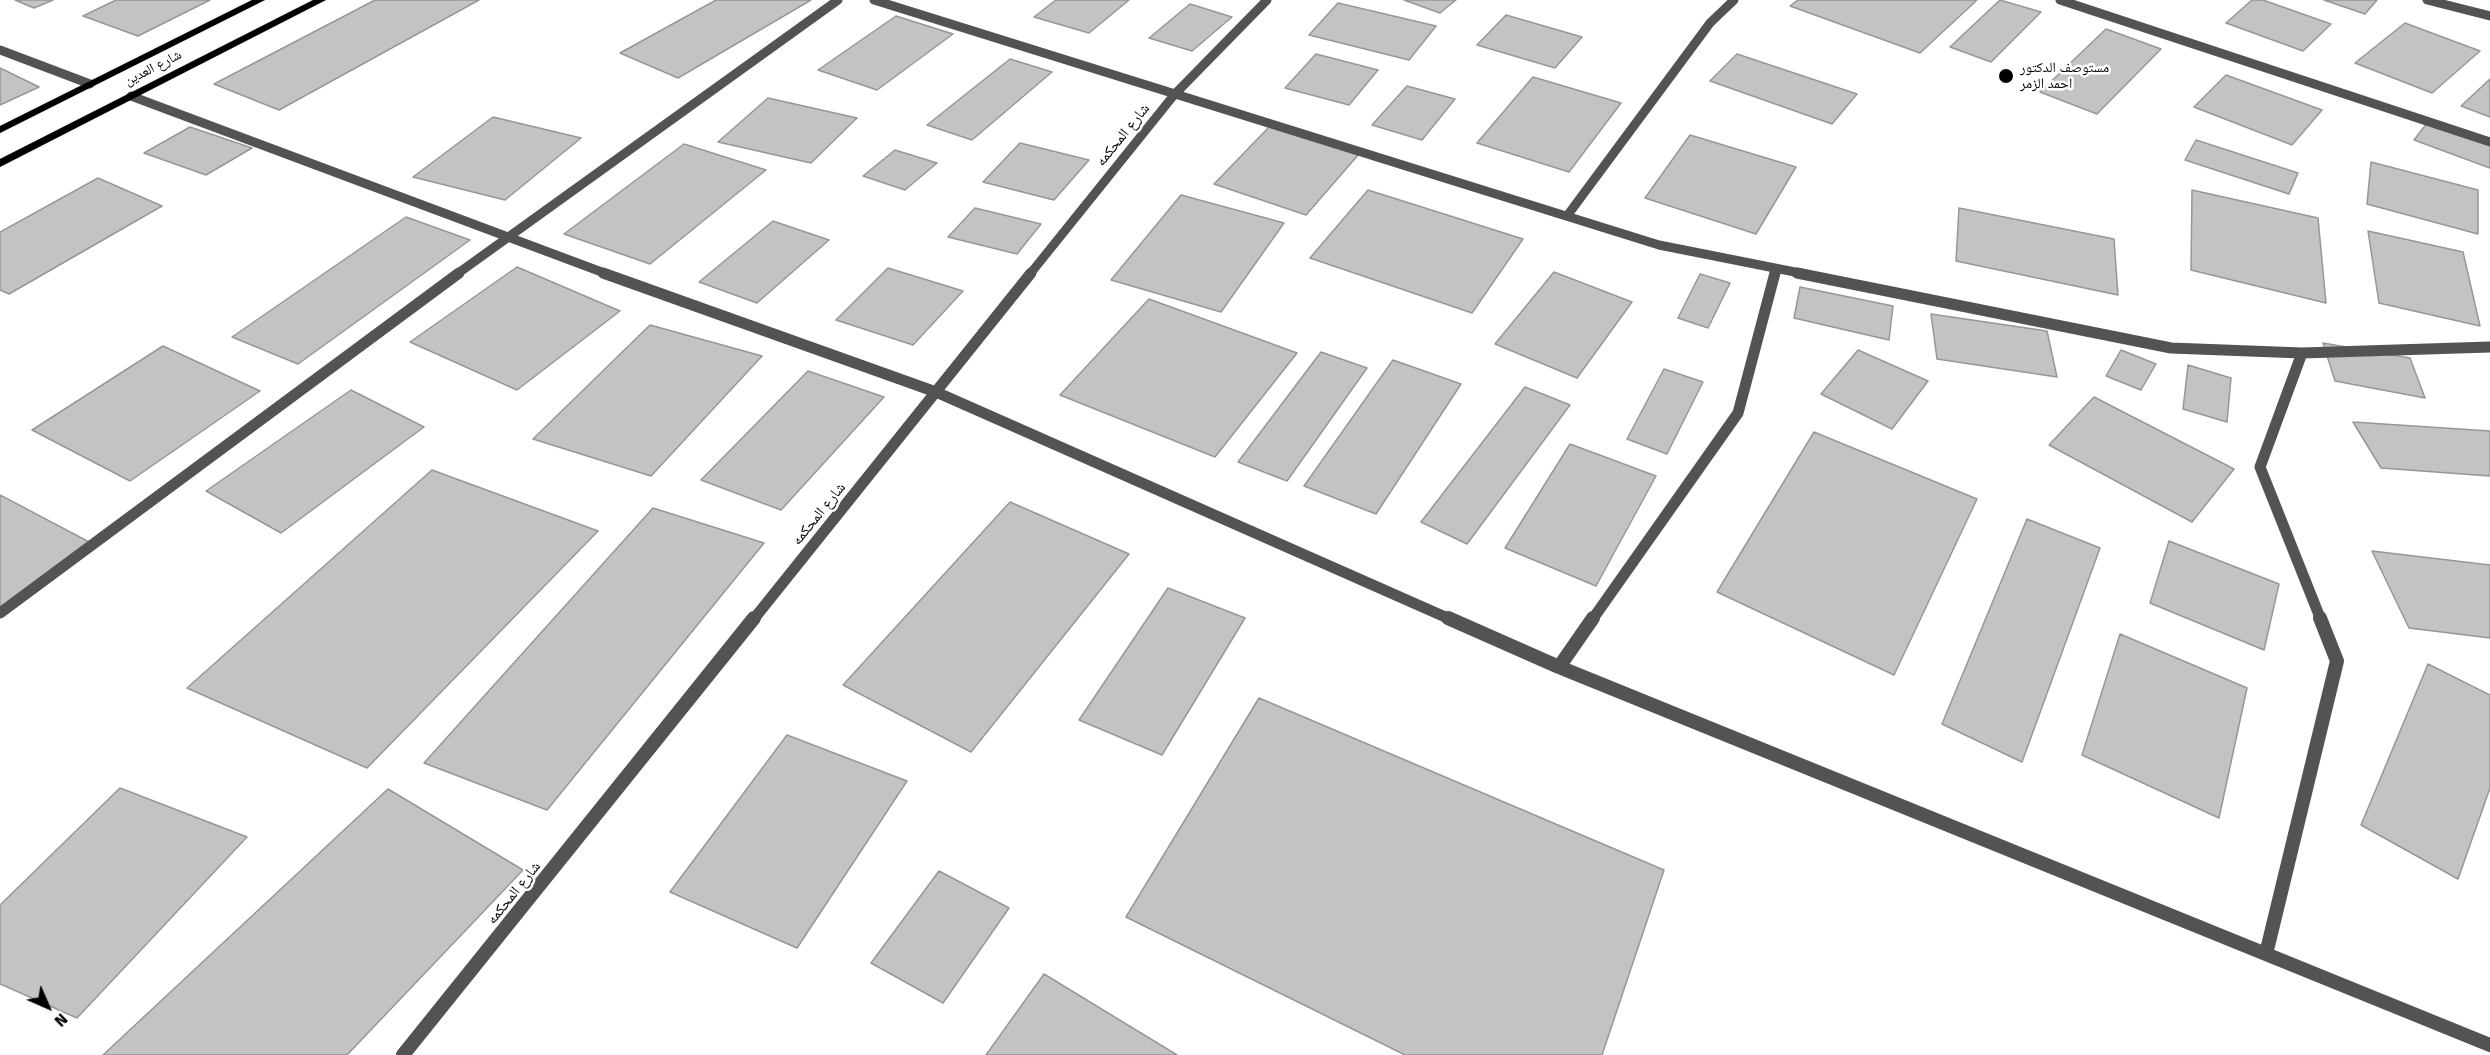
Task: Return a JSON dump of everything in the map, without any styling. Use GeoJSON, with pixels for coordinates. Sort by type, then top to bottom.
{"type":"FeatureCollection","features":[{"type":"Feature","properties":{"kind":"main road","name":"شارع العدين"},"geometry":{"type":"LineString","coordinates":[[0,130],[260,0]]}},
{"type":"Feature","properties":{"kind":"main road","name":"شارع العدين"},"geometry":{"type":"LineString","coordinates":[[0,164],[321,0]]}},
{"type":"Feature","properties":{"kind":"street"},"geometry":{"type":"LineString","coordinates":[[0,613],[506,238],[838,0]]}},
{"type":"Feature","properties":{"kind":"street"},"geometry":{"type":"LineString","coordinates":[[874,0],[1659,245],[2171,348],[2302,353],[2490,347]]}},
{"type":"Feature","properties":{"kind":"street","name":"شارع المحكمه"},"geometry":{"type":"LineString","coordinates":[[403,1055],[1174,95],[1267,0]]}},
{"type":"Feature","properties":{"kind":"street"},"geometry":{"type":"LineString","coordinates":[[1567,216],[1710,23],[1734,0]]}},
{"type":"Feature","properties":{"kind":"street"},"geometry":{"type":"LineString","coordinates":[[2060,0],[2490,142]]}},
{"type":"Feature","properties":{"kind":"street"},"geometry":{"type":"LineString","coordinates":[[2427,0],[2490,16]]}},
{"type":"Feature","properties":{"kind":"street"},"geometry":{"type":"LineString","coordinates":[[0,50],[90,84]]}},
{"type":"Feature","properties":{"kind":"street"},"geometry":{"type":"LineString","coordinates":[[131,96],[506,238],[936,392],[1558,667],[2490,1045]]}},
{"type":"Feature","properties":{"kind":"street"},"geometry":{"type":"LineString","coordinates":[[1558,667],[1738,413],[1776,269]]}},
{"type":"Feature","properties":{"kind":"street"},"geometry":{"type":"LineString","coordinates":[[2266,954],[2337,661],[2260,467],[2302,353]]}},
{"type":"Feature","properties":{"kind":"building"},"geometry":{"type":"Polygon","coordinates":[[[15,0],[53,0],[34,8],[15,0]]]}},
{"type":"Feature","properties":{"kind":"building"},"geometry":{"type":"Polygon","coordinates":[[[116,0],[210,0],[138,36],[83,16],[116,0]]]}},
{"type":"Feature","properties":{"kind":"building"},"geometry":{"type":"Polygon","coordinates":[[[375,0],[479,0],[279,110],[214,84],[375,0]]]}},
{"type":"Feature","properties":{"kind":"building"},"geometry":{"type":"Polygon","coordinates":[[[716,0],[811,0],[678,78],[620,53],[716,0]]]}},
{"type":"Feature","properties":{"kind":"building"},"geometry":{"type":"Polygon","coordinates":[[[1056,0],[1129,0],[1089,33],[1034,17],[1056,0]]]}},
{"type":"Feature","properties":{"kind":"building"},"geometry":{"type":"Polygon","coordinates":[[[1404,0],[1456,0],[1440,13],[1404,0]]]}},
{"type":"Feature","properties":{"kind":"building"},"geometry":{"type":"Polygon","coordinates":[[[1798,0],[1977,0],[1920,53],[1790,6],[1798,0]]]}},
{"type":"Feature","properties":{"kind":"building"},"geometry":{"type":"Polygon","coordinates":[[[2000,0],[2041,12],[1991,62],[1950,47],[2000,0]]]}},
{"type":"Feature","properties":{"kind":"building"},"geometry":{"type":"Polygon","coordinates":[[[2252,0],[2263,0],[2331,24],[2303,51],[2226,23],[2252,0]]]}},
{"type":"Feature","properties":{"kind":"building"},"geometry":{"type":"Polygon","coordinates":[[[2324,0],[2377,0],[2365,14],[2324,0]]]}},
{"type":"Feature","properties":{"kind":"building"},"geometry":{"type":"Polygon","coordinates":[[[1338,3],[1436,26],[1409,60],[1309,35],[1338,3]]]}},
{"type":"Feature","properties":{"kind":"building"},"geometry":{"type":"Polygon","coordinates":[[[1190,4],[1232,17],[1192,51],[1149,38],[1190,4]]]}},
{"type":"Feature","properties":{"kind":"building"},"geometry":{"type":"Polygon","coordinates":[[[1506,15],[1582,37],[1555,68],[1477,45],[1506,15]]]}},
{"type":"Feature","properties":{"kind":"building"},"geometry":{"type":"Polygon","coordinates":[[[896,16],[953,34],[877,90],[818,70],[896,16]]]}},
{"type":"Feature","properties":{"kind":"building"},"geometry":{"type":"Polygon","coordinates":[[[2405,23],[2480,51],[2432,93],[2355,63],[2405,23]]]}},
{"type":"Feature","properties":{"kind":"building"},"geometry":{"type":"Polygon","coordinates":[[[2106,29],[2161,49],[2097,114],[2040,92],[2106,29]]]}},
{"type":"Feature","properties":{"kind":"building"},"geometry":{"type":"Polygon","coordinates":[[[1316,54],[1378,70],[1349,105],[1285,88],[1316,54]]]}},
{"type":"Feature","properties":{"kind":"building"},"geometry":{"type":"Polygon","coordinates":[[[1737,54],[1857,94],[1832,124],[1710,81],[1737,54]]]}},
{"type":"Feature","properties":{"kind":"building"},"geometry":{"type":"Polygon","coordinates":[[[1010,59],[1052,72],[972,140],[927,125],[1010,59]]]}},
{"type":"Feature","properties":{"kind":"building"},"geometry":{"type":"Polygon","coordinates":[[[0,68],[39,87],[0,105],[0,68]]]}},
{"type":"Feature","properties":{"kind":"building"},"geometry":{"type":"Polygon","coordinates":[[[2226,75],[2322,110],[2292,145],[2194,107],[2226,75]]]}},
{"type":"Feature","properties":{"kind":"building"},"geometry":{"type":"Polygon","coordinates":[[[1533,77],[1621,103],[1569,172],[1477,143],[1533,77]]]}},
{"type":"Feature","properties":{"kind":"building"},"geometry":{"type":"Polygon","coordinates":[[[2490,79],[2490,117],[2461,106],[2490,79]]]}},
{"type":"Feature","properties":{"kind":"building"},"geometry":{"type":"Polygon","coordinates":[[[1407,86],[1455,99],[1422,140],[1372,125],[1407,86]]]}},
{"type":"Feature","properties":{"kind":"building"},"geometry":{"type":"Polygon","coordinates":[[[768,98],[857,118],[811,163],[718,142],[768,98]]]}},
{"type":"Feature","properties":{"kind":"building"},"geometry":{"type":"Polygon","coordinates":[[[493,117],[581,138],[505,200],[413,177],[493,117]]]}},
{"type":"Feature","properties":{"kind":"building"},"geometry":{"type":"Polygon","coordinates":[[[2427,123],[2490,145],[2490,168],[2414,140],[2427,123]]]}},
{"type":"Feature","properties":{"kind":"building"},"geometry":{"type":"Polygon","coordinates":[[[1270,126],[1359,154],[1306,215],[1214,184],[1270,126]]]}},
{"type":"Feature","properties":{"kind":"building"},"geometry":{"type":"Polygon","coordinates":[[[190,127],[252,148],[206,175],[144,153],[190,127]]]}},
{"type":"Feature","properties":{"kind":"building"},"geometry":{"type":"Polygon","coordinates":[[[1690,135],[1796,167],[1756,234],[1645,198],[1690,135]]]}},
{"type":"Feature","properties":{"kind":"building"},"geometry":{"type":"Polygon","coordinates":[[[2196,140],[2298,173],[2289,194],[2185,160],[2196,140]]]}},
{"type":"Feature","properties":{"kind":"building"},"geometry":{"type":"Polygon","coordinates":[[[1020,143],[1089,160],[1054,200],[983,182],[1020,143]]]}},
{"type":"Feature","properties":{"kind":"building"},"geometry":{"type":"Polygon","coordinates":[[[684,144],[766,170],[650,264],[564,234],[684,144]]]}},
{"type":"Feature","properties":{"kind":"building"},"geometry":{"type":"Polygon","coordinates":[[[895,150],[937,163],[905,190],[863,176],[895,150]]]}},
{"type":"Feature","properties":{"kind":"building"},"geometry":{"type":"Polygon","coordinates":[[[2371,162],[2478,190],[2478,234],[2367,204],[2371,162]]]}},
{"type":"Feature","properties":{"kind":"building"},"geometry":{"type":"Polygon","coordinates":[[[98,178],[162,206],[9,294],[0,290],[0,232],[98,178]]]}},
{"type":"Feature","properties":{"kind":"building"},"geometry":{"type":"Polygon","coordinates":[[[1368,190],[1523,239],[1472,313],[1310,258],[1368,190]]]}},
{"type":"Feature","properties":{"kind":"building"},"geometry":{"type":"Polygon","coordinates":[[[2192,190],[2318,218],[2326,303],[2191,270],[2192,190]]]}},
{"type":"Feature","properties":{"kind":"building"},"geometry":{"type":"Polygon","coordinates":[[[1181,195],[1284,223],[1221,312],[1111,280],[1181,195]]]}},
{"type":"Feature","properties":{"kind":"building"},"geometry":{"type":"Polygon","coordinates":[[[975,208],[1041,224],[1017,254],[948,237],[975,208]]]}},
{"type":"Feature","properties":{"kind":"building"},"geometry":{"type":"Polygon","coordinates":[[[1959,208],[2114,239],[2118,295],[1956,261],[1959,208]]]}},
{"type":"Feature","properties":{"kind":"building"},"geometry":{"type":"Polygon","coordinates":[[[406,217],[470,240],[298,364],[232,337],[406,217]]]}},
{"type":"Feature","properties":{"kind":"building"},"geometry":{"type":"Polygon","coordinates":[[[773,221],[829,240],[757,303],[699,282],[773,221]]]}},
{"type":"Feature","properties":{"kind":"building"},"geometry":{"type":"Polygon","coordinates":[[[2368,231],[2463,252],[2480,326],[2379,303],[2368,231]]]}},
{"type":"Feature","properties":{"kind":"building"},"geometry":{"type":"Polygon","coordinates":[[[517,267],[620,311],[517,390],[410,342],[517,267]]]}},
{"type":"Feature","properties":{"kind":"building"},"geometry":{"type":"Polygon","coordinates":[[[888,268],[963,291],[913,345],[836,320],[888,268]]]}},
{"type":"Feature","properties":{"kind":"building"},"geometry":{"type":"Polygon","coordinates":[[[1554,272],[1632,302],[1577,378],[1495,344],[1554,272]]]}},
{"type":"Feature","properties":{"kind":"building"},"geometry":{"type":"Polygon","coordinates":[[[1700,274],[1730,283],[1708,328],[1678,318],[1700,274]]]}},
{"type":"Feature","properties":{"kind":"building"},"geometry":{"type":"Polygon","coordinates":[[[1800,287],[1893,306],[1889,340],[1794,318],[1800,287]]]}},
{"type":"Feature","properties":{"kind":"building"},"geometry":{"type":"Polygon","coordinates":[[[1149,299],[1297,353],[1215,457],[1060,395],[1149,299]]]}},
{"type":"Feature","properties":{"kind":"building"},"geometry":{"type":"Polygon","coordinates":[[[1931,314],[2047,331],[2057,377],[1937,359],[1931,314]]]}},
{"type":"Feature","properties":{"kind":"building"},"geometry":{"type":"Polygon","coordinates":[[[650,325],[762,356],[651,476],[533,439],[650,325]]]}},
{"type":"Feature","properties":{"kind":"building"},"geometry":{"type":"Polygon","coordinates":[[[2323,343],[2410,358],[2425,398],[2335,381],[2323,343]]]}},
{"type":"Feature","properties":{"kind":"building"},"geometry":{"type":"Polygon","coordinates":[[[163,346],[260,391],[130,481],[32,430],[163,346]]]}},
{"type":"Feature","properties":{"kind":"building"},"geometry":{"type":"Polygon","coordinates":[[[1858,350],[1928,381],[1892,429],[1821,394],[1858,350]]]}},
{"type":"Feature","properties":{"kind":"building"},"geometry":{"type":"Polygon","coordinates":[[[2121,350],[2156,364],[2141,390],[2106,376],[2121,350]]]}},
{"type":"Feature","properties":{"kind":"building"},"geometry":{"type":"Polygon","coordinates":[[[1321,352],[1367,368],[1287,481],[1238,462],[1321,352]]]}},
{"type":"Feature","properties":{"kind":"building"},"geometry":{"type":"Polygon","coordinates":[[[1393,360],[1461,384],[1376,514],[1304,486],[1393,360]]]}},
{"type":"Feature","properties":{"kind":"building"},"geometry":{"type":"Polygon","coordinates":[[[2188,365],[2231,378],[2227,422],[2183,409],[2188,365]]]}},
{"type":"Feature","properties":{"kind":"building"},"geometry":{"type":"Polygon","coordinates":[[[1664,369],[1703,382],[1667,454],[1627,439],[1664,369]]]}},
{"type":"Feature","properties":{"kind":"building"},"geometry":{"type":"Polygon","coordinates":[[[808,371],[884,397],[781,510],[701,480],[808,371]]]}},
{"type":"Feature","properties":{"kind":"building"},"geometry":{"type":"Polygon","coordinates":[[[1525,387],[1570,405],[1467,544],[1421,522],[1525,387]]]}},
{"type":"Feature","properties":{"kind":"building"},"geometry":{"type":"Polygon","coordinates":[[[351,390],[424,427],[281,533],[206,491],[351,390]]]}},
{"type":"Feature","properties":{"kind":"building"},"geometry":{"type":"Polygon","coordinates":[[[2094,397],[2234,469],[2192,522],[2049,445],[2094,397]]]}},
{"type":"Feature","properties":{"kind":"building"},"geometry":{"type":"Polygon","coordinates":[[[2353,422],[2490,431],[2490,476],[2381,468],[2353,422]]]}},
{"type":"Feature","properties":{"kind":"building"},"geometry":{"type":"Polygon","coordinates":[[[1814,432],[1977,499],[1894,675],[1717,592],[1814,432]]]}},
{"type":"Feature","properties":{"kind":"building"},"geometry":{"type":"Polygon","coordinates":[[[1570,444],[1656,476],[1596,586],[1505,548],[1570,444]]]}},
{"type":"Feature","properties":{"kind":"building"},"geometry":{"type":"Polygon","coordinates":[[[432,470],[598,531],[367,768],[187,688],[432,470]]]}},
{"type":"Feature","properties":{"kind":"building"},"geometry":{"type":"Polygon","coordinates":[[[0,495],[91,543],[0,609],[0,495]]]}},
{"type":"Feature","properties":{"kind":"building"},"geometry":{"type":"Polygon","coordinates":[[[1010,502],[1129,554],[971,752],[843,685],[1010,502]]]}},
{"type":"Feature","properties":{"kind":"building"},"geometry":{"type":"Polygon","coordinates":[[[653,508],[764,543],[547,810],[424,763],[653,508]]]}},
{"type":"Feature","properties":{"kind":"building"},"geometry":{"type":"Polygon","coordinates":[[[2027,519],[2100,548],[2022,762],[1942,724],[2027,519]]]}},
{"type":"Feature","properties":{"kind":"building"},"geometry":{"type":"Polygon","coordinates":[[[2169,541],[2279,584],[2264,650],[2150,603],[2169,541]]]}},
{"type":"Feature","properties":{"kind":"building"},"geometry":{"type":"Polygon","coordinates":[[[2372,551],[2490,565],[2490,638],[2409,628],[2372,551]]]}},
{"type":"Feature","properties":{"kind":"building"},"geometry":{"type":"Polygon","coordinates":[[[1168,588],[1245,618],[1162,755],[1079,720],[1168,588]]]}},
{"type":"Feature","properties":{"kind":"building"},"geometry":{"type":"Polygon","coordinates":[[[2120,634],[2247,688],[2219,818],[2082,755],[2120,634]]]}},
{"type":"Feature","properties":{"kind":"building"},"geometry":{"type":"Polygon","coordinates":[[[2428,664],[2490,695],[2490,788],[2458,879],[2361,825],[2428,664]]]}},
{"type":"Feature","properties":{"kind":"building"},"geometry":{"type":"Polygon","coordinates":[[[1259,698],[1664,870],[1602,1055],[1405,1055],[1126,917],[1259,698]]]}},
{"type":"Feature","properties":{"kind":"building"},"geometry":{"type":"Polygon","coordinates":[[[787,735],[907,781],[797,948],[670,892],[787,735]]]}},
{"type":"Feature","properties":{"kind":"building"},"geometry":{"type":"Polygon","coordinates":[[[120,788],[247,837],[77,1018],[0,984],[0,905],[120,788]]]}},
{"type":"Feature","properties":{"kind":"building"},"geometry":{"type":"Polygon","coordinates":[[[388,789],[523,870],[347,1055],[103,1055],[388,789]]]}},
{"type":"Feature","properties":{"kind":"building"},"geometry":{"type":"Polygon","coordinates":[[[939,871],[1009,908],[943,1003],[871,963],[939,871]]]}},
{"type":"Feature","properties":{"kind":"building"},"geometry":{"type":"Polygon","coordinates":[[[1044,974],[1177,1055],[986,1055],[1044,974]]]}},
{"type":"Feature","properties":{"kind":"place","name":"مستوصف الدكتور احمد الزمر"},"geometry":{"type":"Point","coordinates":[2006,76]}}]}
